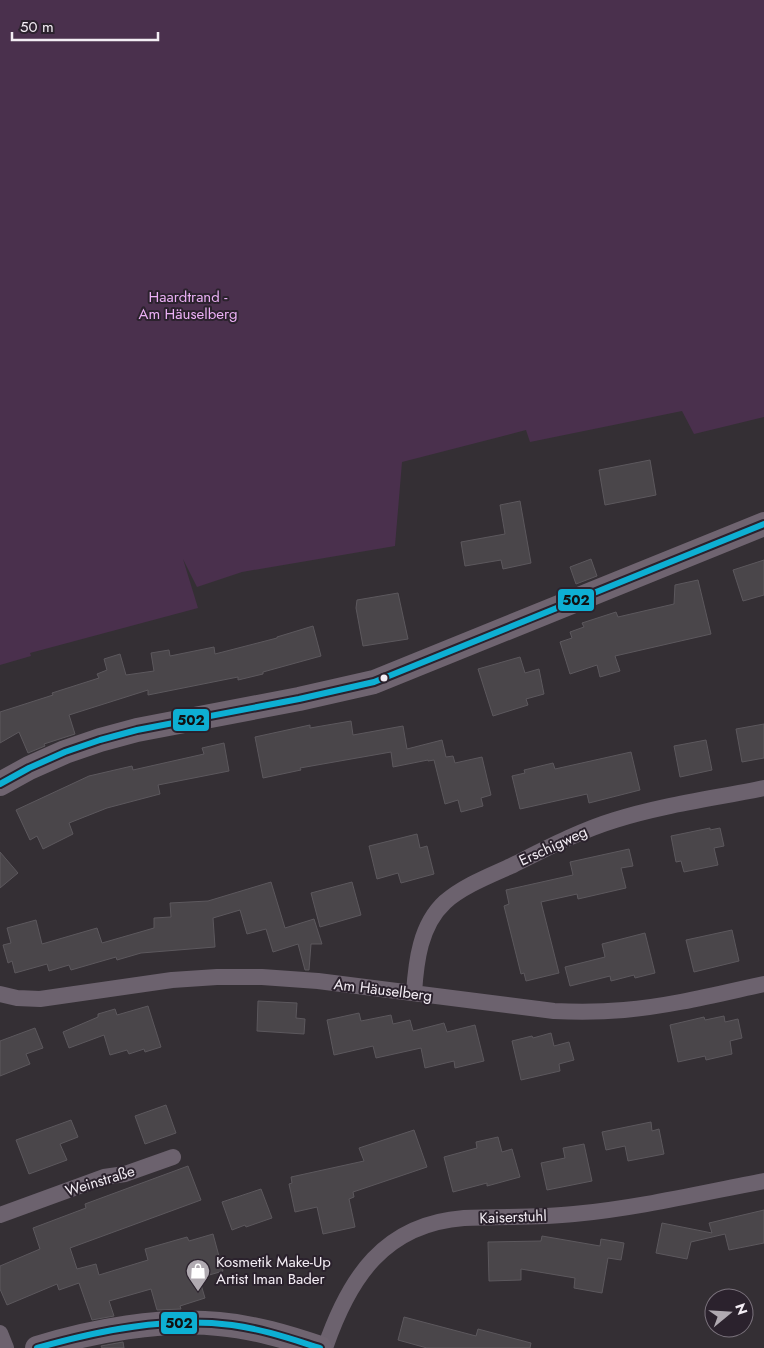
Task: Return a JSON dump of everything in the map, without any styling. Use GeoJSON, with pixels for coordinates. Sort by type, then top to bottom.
{"type":"FeatureCollection","features":[{"type":"Feature","properties":{"kind":"street"},"geometry":{"type":"LineString","coordinates":[[0,784],[29,768],[65,752],[136,730],[299,699],[374,682],[764,524]]}},
{"type":"Feature","properties":{"kind":"street","name":"Erschigweg"},"geometry":{"type":"LineString","coordinates":[[414,993],[416,965],[422,940],[432,920],[444,903],[466,888],[545,849],[616,820],[764,788]]}},
{"type":"Feature","properties":{"kind":"street","name":"Am Häuselberg"},"geometry":{"type":"LineString","coordinates":[[0,994],[17,998],[40,999],[172,980],[216,977],[262,978],[318,981],[554,1011],[590,1012],[672,1004],[764,984]]}},
{"type":"Feature","properties":{"kind":"street","name":"Weinstraße"},"geometry":{"type":"LineString","coordinates":[[0,1214],[104,1177],[126,1174],[173,1157]]}},
{"type":"Feature","properties":{"kind":"street","name":"Kaiserstuhl"},"geometry":{"type":"LineString","coordinates":[[325,1348],[338,1315],[361,1273],[377,1254],[398,1238],[418,1228],[462,1218],[571,1215],[599,1212],[764,1181]]}},
{"type":"Feature","properties":{"kind":"street"},"geometry":{"type":"LineString","coordinates":[[37,1348],[69,1339],[119,1329],[187,1323],[217,1324],[261,1330],[320,1348]]}},
{"type":"Feature","properties":{"kind":"street"},"geometry":{"type":"LineString","coordinates":[[0,1333],[6,1348]]}},
{"type":"Feature","properties":{"kind":"green space","name":"Haardtrand - Am Häuselberg"},"geometry":{"type":"Polygon","coordinates":[[[0,0],[764,0],[764,417],[694,434],[682,411],[530,442],[526,430],[402,462],[395,546],[242,572],[197,587],[183,559],[198,608],[30,653],[31,656],[0,665],[0,0]]]}},
{"type":"Feature","properties":{"kind":"building"},"geometry":{"type":"Polygon","coordinates":[[[650,460],[656,495],[605,505],[599,470],[650,460]]]}},
{"type":"Feature","properties":{"kind":"building"},"geometry":{"type":"Polygon","coordinates":[[[520,501],[531,563],[503,569],[501,560],[465,566],[461,542],[505,534],[500,505],[520,501]]]}},
{"type":"Feature","properties":{"kind":"building"},"geometry":{"type":"Polygon","coordinates":[[[591,559],[597,576],[576,584],[570,567],[591,559]]]}},
{"type":"Feature","properties":{"kind":"building"},"geometry":{"type":"Polygon","coordinates":[[[764,560],[764,595],[743,601],[733,570],[764,560]]]}},
{"type":"Feature","properties":{"kind":"building"},"geometry":{"type":"Polygon","coordinates":[[[698,580],[711,634],[615,656],[620,671],[600,677],[597,665],[570,674],[560,642],[572,638],[570,632],[584,627],[582,623],[616,612],[618,617],[674,604],[675,585],[698,580]]]}},
{"type":"Feature","properties":{"kind":"building"},"geometry":{"type":"Polygon","coordinates":[[[398,593],[408,639],[363,646],[356,608],[357,600],[398,593]]]}},
{"type":"Feature","properties":{"kind":"building"},"geometry":{"type":"Polygon","coordinates":[[[313,626],[321,656],[238,680],[238,677],[148,695],[148,690],[69,715],[75,734],[44,744],[45,746],[28,753],[19,732],[0,743],[0,712],[99,678],[97,674],[107,670],[104,659],[120,654],[126,675],[154,671],[151,653],[169,650],[170,656],[214,647],[215,654],[277,638],[313,626]]]}},
{"type":"Feature","properties":{"kind":"building"},"geometry":{"type":"Polygon","coordinates":[[[520,657],[525,673],[539,669],[544,694],[526,699],[528,705],[493,716],[478,669],[520,657]]]}},
{"type":"Feature","properties":{"kind":"building"},"geometry":{"type":"Polygon","coordinates":[[[351,721],[353,735],[403,726],[407,749],[442,740],[446,757],[453,756],[455,763],[482,757],[491,795],[481,798],[483,806],[461,812],[458,800],[445,804],[434,760],[393,767],[391,752],[300,768],[301,770],[263,778],[255,737],[310,725],[310,728],[351,721]]]}},
{"type":"Feature","properties":{"kind":"building"},"geometry":{"type":"Polygon","coordinates":[[[764,724],[764,758],[742,762],[736,729],[764,724]]]}},
{"type":"Feature","properties":{"kind":"building"},"geometry":{"type":"Polygon","coordinates":[[[706,740],[712,770],[680,777],[674,746],[706,740]]]}},
{"type":"Feature","properties":{"kind":"building"},"geometry":{"type":"Polygon","coordinates":[[[224,743],[229,771],[158,785],[160,794],[107,808],[69,823],[73,834],[43,849],[37,836],[30,840],[16,810],[89,776],[132,766],[133,770],[204,754],[202,748],[224,743]]]}},
{"type":"Feature","properties":{"kind":"building"},"geometry":{"type":"Polygon","coordinates":[[[631,752],[640,790],[589,803],[587,794],[520,809],[512,776],[525,773],[524,770],[553,763],[555,769],[631,752]]]}},
{"type":"Feature","properties":{"kind":"building"},"geometry":{"type":"Polygon","coordinates":[[[710,828],[710,830],[720,828],[724,846],[714,848],[718,865],[684,872],[681,861],[676,862],[671,836],[710,828]]]}},
{"type":"Feature","properties":{"kind":"building"},"geometry":{"type":"Polygon","coordinates":[[[417,834],[420,848],[427,846],[434,874],[401,883],[398,873],[377,879],[369,846],[417,834]]]}},
{"type":"Feature","properties":{"kind":"building"},"geometry":{"type":"Polygon","coordinates":[[[629,849],[633,866],[621,868],[626,888],[578,899],[577,894],[541,902],[559,973],[526,981],[524,973],[521,974],[504,906],[509,904],[506,890],[573,875],[570,862],[629,849]]]}},
{"type":"Feature","properties":{"kind":"building"},"geometry":{"type":"Polygon","coordinates":[[[0,852],[18,873],[0,888],[0,852]]]}},
{"type":"Feature","properties":{"kind":"building"},"geometry":{"type":"Polygon","coordinates":[[[271,882],[285,928],[314,919],[322,944],[311,944],[309,970],[305,970],[298,944],[273,952],[266,929],[247,934],[240,910],[213,918],[215,947],[141,953],[117,960],[116,957],[71,970],[69,965],[49,971],[47,964],[15,973],[12,961],[8,963],[3,945],[11,943],[7,928],[36,920],[42,944],[97,928],[102,943],[154,928],[154,918],[171,917],[170,903],[208,901],[271,882]]]}},
{"type":"Feature","properties":{"kind":"building"},"geometry":{"type":"Polygon","coordinates":[[[352,882],[361,915],[320,927],[311,893],[352,882]]]}},
{"type":"Feature","properties":{"kind":"building"},"geometry":{"type":"Polygon","coordinates":[[[732,930],[739,961],[694,972],[686,940],[732,930]]]}},
{"type":"Feature","properties":{"kind":"building"},"geometry":{"type":"Polygon","coordinates":[[[645,933],[655,973],[635,978],[634,975],[611,981],[610,976],[570,986],[565,967],[605,957],[602,944],[645,933]]]}},
{"type":"Feature","properties":{"kind":"building"},"geometry":{"type":"Polygon","coordinates":[[[258,1001],[297,1003],[296,1018],[305,1019],[304,1034],[257,1031],[258,1001]]]}},
{"type":"Feature","properties":{"kind":"building"},"geometry":{"type":"Polygon","coordinates":[[[148,1006],[161,1047],[145,1052],[144,1049],[129,1054],[127,1050],[110,1055],[104,1035],[69,1048],[63,1032],[98,1017],[98,1014],[115,1009],[117,1015],[148,1006]]]}},
{"type":"Feature","properties":{"kind":"building"},"geometry":{"type":"Polygon","coordinates":[[[359,1013],[361,1021],[391,1015],[393,1024],[410,1020],[413,1031],[444,1023],[447,1032],[475,1025],[484,1061],[455,1068],[454,1061],[425,1068],[421,1048],[376,1058],[373,1046],[334,1055],[327,1020],[359,1013]]]}},
{"type":"Feature","properties":{"kind":"building"},"geometry":{"type":"Polygon","coordinates":[[[724,1016],[725,1022],[738,1019],[742,1038],[730,1041],[732,1054],[706,1060],[705,1056],[678,1062],[670,1025],[704,1017],[705,1020],[724,1016]]]}},
{"type":"Feature","properties":{"kind":"building"},"geometry":{"type":"Polygon","coordinates":[[[35,1028],[43,1048],[26,1054],[30,1064],[0,1076],[0,1041],[35,1028]]]}},
{"type":"Feature","properties":{"kind":"building"},"geometry":{"type":"Polygon","coordinates":[[[551,1033],[554,1046],[569,1042],[574,1060],[559,1064],[560,1071],[521,1080],[512,1041],[551,1033]]]}},
{"type":"Feature","properties":{"kind":"building"},"geometry":{"type":"Polygon","coordinates":[[[166,1105],[176,1133],[145,1144],[135,1116],[166,1105]]]}},
{"type":"Feature","properties":{"kind":"building"},"geometry":{"type":"Polygon","coordinates":[[[71,1120],[78,1137],[60,1144],[67,1160],[29,1174],[16,1140],[71,1120]]]}},
{"type":"Feature","properties":{"kind":"building"},"geometry":{"type":"Polygon","coordinates":[[[651,1122],[652,1131],[659,1129],[664,1154],[628,1161],[625,1146],[606,1150],[602,1132],[651,1122]]]}},
{"type":"Feature","properties":{"kind":"building"},"geometry":{"type":"Polygon","coordinates":[[[414,1130],[427,1167],[353,1192],[354,1197],[349,1199],[355,1227],[323,1234],[317,1207],[295,1212],[289,1184],[292,1183],[291,1177],[364,1161],[359,1148],[414,1130]]]}},
{"type":"Feature","properties":{"kind":"building"},"geometry":{"type":"Polygon","coordinates":[[[498,1137],[502,1152],[512,1149],[520,1177],[487,1186],[487,1183],[453,1192],[444,1157],[477,1148],[476,1142],[498,1137]]]}},
{"type":"Feature","properties":{"kind":"building"},"geometry":{"type":"Polygon","coordinates":[[[584,1144],[592,1181],[547,1190],[541,1163],[565,1158],[563,1148],[584,1144]]]}},
{"type":"Feature","properties":{"kind":"building"},"geometry":{"type":"Polygon","coordinates":[[[188,1166],[201,1200],[70,1248],[77,1269],[96,1264],[99,1275],[148,1260],[145,1249],[187,1237],[189,1241],[213,1234],[223,1271],[199,1278],[205,1298],[180,1306],[181,1309],[157,1310],[151,1289],[109,1301],[114,1316],[92,1320],[79,1283],[59,1290],[57,1284],[7,1305],[0,1289],[0,1266],[40,1249],[33,1228],[86,1208],[85,1204],[188,1166]]]}},
{"type":"Feature","properties":{"kind":"building"},"geometry":{"type":"Polygon","coordinates":[[[261,1189],[272,1218],[232,1230],[222,1202],[261,1189]]]}},
{"type":"Feature","properties":{"kind":"building"},"geometry":{"type":"Polygon","coordinates":[[[764,1210],[764,1243],[729,1250],[725,1234],[691,1242],[687,1259],[656,1253],[662,1223],[712,1233],[709,1223],[764,1210]]]}},
{"type":"Feature","properties":{"kind":"building"},"geometry":{"type":"Polygon","coordinates":[[[542,1236],[600,1246],[601,1239],[624,1243],[621,1260],[608,1258],[602,1293],[574,1288],[575,1278],[521,1269],[521,1280],[489,1281],[488,1242],[541,1241],[542,1236]]]}},
{"type":"Feature","properties":{"kind":"building"},"geometry":{"type":"Polygon","coordinates":[[[404,1317],[476,1336],[478,1329],[531,1343],[530,1348],[427,1348],[398,1340],[404,1317]]]}},
{"type":"Feature","properties":{"kind":"building"},"geometry":{"type":"Polygon","coordinates":[[[123,1342],[124,1348],[102,1348],[101,1346],[123,1342]]]}},
{"type":"Feature","properties":{"kind":"transit line","name":"502"},"geometry":{"type":"LineString","coordinates":[[0,784],[29,768],[65,752],[100,740],[137,730],[299,699],[374,682],[764,524]]}},
{"type":"Feature","properties":{"kind":"transit line","name":"502"},"geometry":{"type":"LineString","coordinates":[[37,1348],[109,1331],[158,1324],[183,1323],[232,1325],[254,1329],[320,1348]]}},
{"type":"Feature","properties":{"kind":"place","name":"Kosmetik Make-Up Artist Iman Bader"},"geometry":{"type":"Point","coordinates":[198,1292]}}]}
